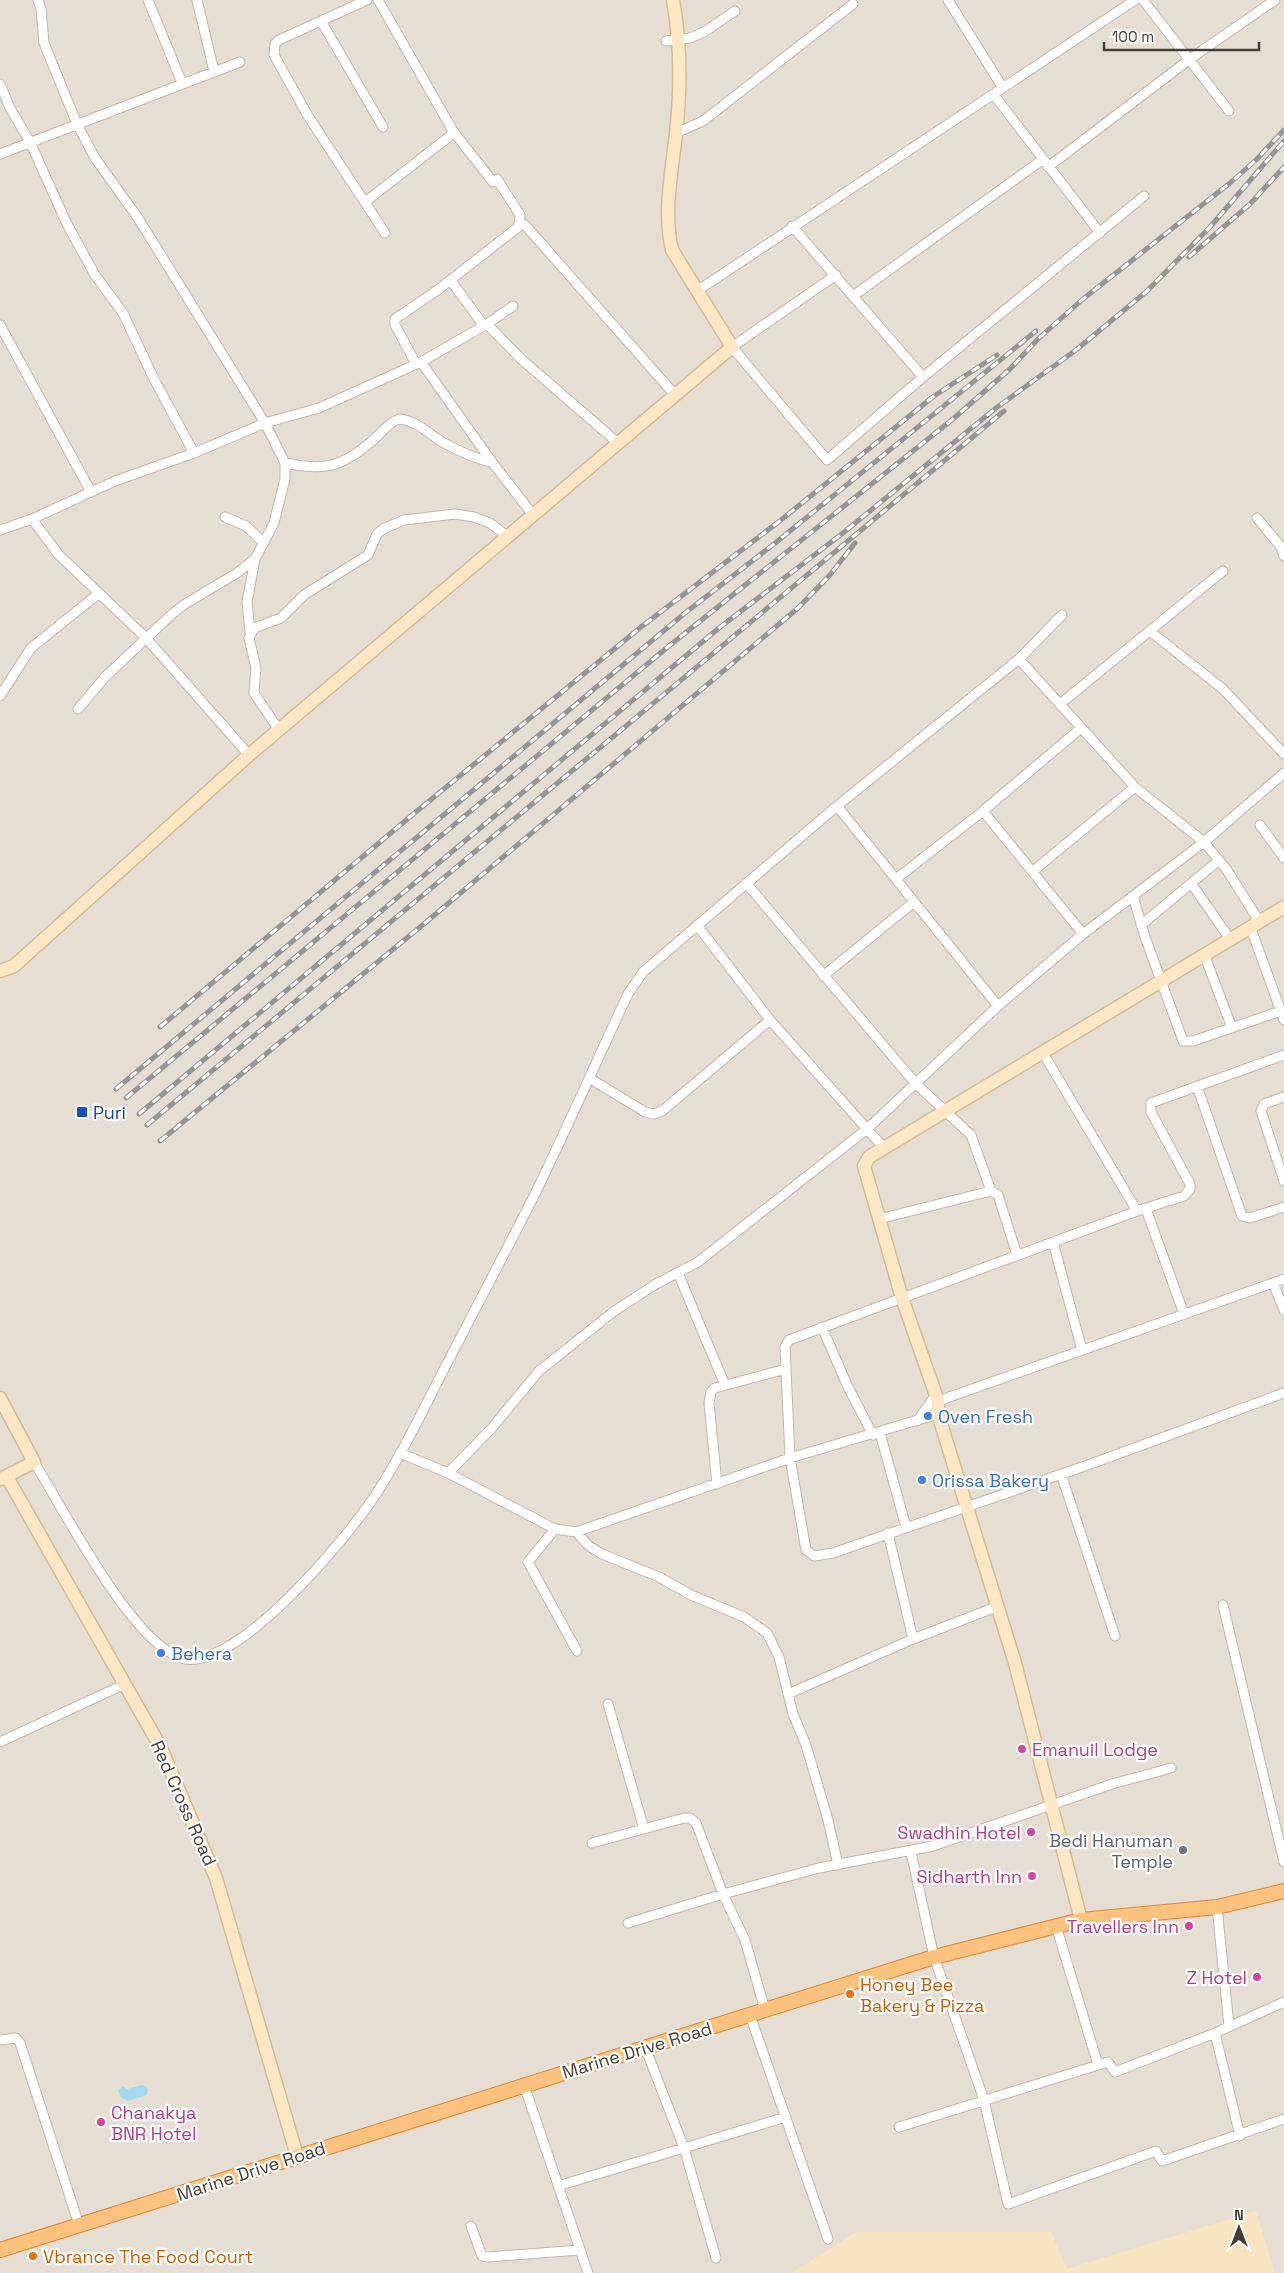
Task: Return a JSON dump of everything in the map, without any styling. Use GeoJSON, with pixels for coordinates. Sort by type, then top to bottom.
{"type":"FeatureCollection","features":[{"type":"Feature","properties":{"kind":"highway","name":"Marine Drive Road"},"geometry":{"type":"LineString","coordinates":[[0,2250],[934,1957],[1080,1920],[1217,1907],[1284,1891]]}},
{"type":"Feature","properties":{"kind":"main road"},"geometry":{"type":"LineString","coordinates":[[0,971],[14,966],[279,730],[732,347],[672,250],[668,234],[668,202],[680,96],[672,40],[673,0]]}},
{"type":"Feature","properties":{"kind":"main road"},"geometry":{"type":"LineString","coordinates":[[1080,1920],[1016,1667],[938,1414],[937,1398],[902,1298],[864,1166],[869,1157],[1043,1053],[1161,979],[1284,907]]}},
{"type":"Feature","properties":{"kind":"main road"},"geometry":{"type":"LineString","coordinates":[[0,1398],[34,1462],[4,1478]]}},
{"type":"Feature","properties":{"kind":"main road","name":"Red Cross Road"},"geometry":{"type":"LineString","coordinates":[[4,1478],[161,1748],[216,1878],[297,2156]]}},
{"type":"Feature","properties":{"kind":"street"},"geometry":{"type":"LineString","coordinates":[[38,0],[42,9],[44,43],[77,124],[95,158],[138,218],[265,423],[285,463],[281,497],[274,523],[255,559],[247,602],[249,638],[256,668],[254,693],[279,730]]}},
{"type":"Feature","properties":{"kind":"street"},"geometry":{"type":"LineString","coordinates":[[148,0],[182,83]]}},
{"type":"Feature","properties":{"kind":"street"},"geometry":{"type":"LineString","coordinates":[[197,0],[214,71]]}},
{"type":"Feature","properties":{"kind":"street"},"geometry":{"type":"LineString","coordinates":[[367,0],[279,40],[275,44],[274,55],[298,99],[385,232]]}},
{"type":"Feature","properties":{"kind":"street"},"geometry":{"type":"LineString","coordinates":[[378,0],[453,131],[495,180],[520,214],[519,225]]}},
{"type":"Feature","properties":{"kind":"street"},"geometry":{"type":"LineString","coordinates":[[948,0],[1002,88]]}},
{"type":"Feature","properties":{"kind":"street"},"geometry":{"type":"LineString","coordinates":[[697,291],[792,226],[994,95],[1135,0]]}},
{"type":"Feature","properties":{"kind":"street"},"geometry":{"type":"LineString","coordinates":[[1143,0],[1229,111]]}},
{"type":"Feature","properties":{"kind":"street"},"geometry":{"type":"LineString","coordinates":[[1048,167],[1190,59],[1275,0]]}},
{"type":"Feature","properties":{"kind":"street"},"geometry":{"type":"LineString","coordinates":[[676,133],[704,121],[853,4]]}},
{"type":"Feature","properties":{"kind":"street"},"geometry":{"type":"LineString","coordinates":[[672,40],[690,38],[704,32],[735,11]]}},
{"type":"Feature","properties":{"kind":"street"},"geometry":{"type":"LineString","coordinates":[[322,21],[383,127]]}},
{"type":"Feature","properties":{"kind":"street"},"geometry":{"type":"LineString","coordinates":[[0,154],[240,62]]}},
{"type":"Feature","properties":{"kind":"street"},"geometry":{"type":"LineString","coordinates":[[0,84],[10,108],[30,142],[67,224],[95,275],[122,313],[157,386],[194,453]]}},
{"type":"Feature","properties":{"kind":"street"},"geometry":{"type":"LineString","coordinates":[[994,95],[1042,160],[1100,233]]}},
{"type":"Feature","properties":{"kind":"street"},"geometry":{"type":"LineString","coordinates":[[365,202],[450,136],[453,131]]}},
{"type":"Feature","properties":{"kind":"street"},"geometry":{"type":"LineString","coordinates":[[854,296],[1042,160]]}},
{"type":"Feature","properties":{"kind":"street"},"geometry":{"type":"LineString","coordinates":[[836,275],[732,347],[828,460],[923,378],[1144,196]]}},
{"type":"Feature","properties":{"kind":"street"},"geometry":{"type":"LineString","coordinates":[[533,515],[419,363],[395,325],[395,319],[451,281],[519,225],[526,225],[676,395]]}},
{"type":"Feature","properties":{"kind":"street"},"geometry":{"type":"LineString","coordinates":[[792,226],[923,378]]}},
{"type":"Feature","properties":{"kind":"street"},"geometry":{"type":"LineString","coordinates":[[451,281],[486,325],[520,358],[618,443]]}},
{"type":"Feature","properties":{"kind":"street"},"geometry":{"type":"LineString","coordinates":[[0,530],[32,519],[90,492],[194,453],[265,423],[319,408],[419,363],[486,325],[514,306]]}},
{"type":"Feature","properties":{"kind":"street"},"geometry":{"type":"LineString","coordinates":[[0,325],[90,492]]}},
{"type":"Feature","properties":{"kind":"street"},"geometry":{"type":"LineString","coordinates":[[285,463],[310,468],[332,466],[354,454],[399,419],[412,423],[444,443],[474,457],[492,462]]}},
{"type":"Feature","properties":{"kind":"street"},"geometry":{"type":"LineString","coordinates":[[250,632],[254,628],[281,618],[304,595],[368,555],[377,534],[404,520],[448,514],[474,517],[490,524],[508,536]]}},
{"type":"Feature","properties":{"kind":"street"},"geometry":{"type":"LineString","coordinates":[[225,517],[246,526],[264,543]]}},
{"type":"Feature","properties":{"kind":"street"},"geometry":{"type":"LineString","coordinates":[[1257,518],[1281,547],[1284,556]]}},
{"type":"Feature","properties":{"kind":"street"},"geometry":{"type":"LineString","coordinates":[[32,519],[58,554],[146,638],[249,756]]}},
{"type":"Feature","properties":{"kind":"street"},"geometry":{"type":"LineString","coordinates":[[78,709],[105,677],[185,604],[237,573],[255,559]]}},
{"type":"Feature","properties":{"kind":"street"},"geometry":{"type":"LineString","coordinates":[[1060,704],[1151,632],[1223,571]]}},
{"type":"Feature","properties":{"kind":"street"},"geometry":{"type":"LineString","coordinates":[[0,696],[31,648],[98,594]]}},
{"type":"Feature","properties":{"kind":"street"},"geometry":{"type":"LineString","coordinates":[[34,1462],[121,1604],[153,1641],[182,1659],[205,1658],[234,1644],[257,1627],[298,1590],[376,1496],[534,1195],[628,994],[643,972],[837,806],[1019,659],[1062,615]]}},
{"type":"Feature","properties":{"kind":"street"},"geometry":{"type":"LineString","coordinates":[[1151,632],[1223,689],[1284,754]]}},
{"type":"Feature","properties":{"kind":"street"},"geometry":{"type":"LineString","coordinates":[[1019,659],[1135,787],[1204,842],[1219,860],[1255,923],[1283,1014],[1192,1041],[1183,1041],[1141,925],[1133,896]]}},
{"type":"Feature","properties":{"kind":"street"},"geometry":{"type":"LineString","coordinates":[[896,879],[983,811],[1081,728]]}},
{"type":"Feature","properties":{"kind":"street"},"geometry":{"type":"LineString","coordinates":[[448,1474],[492,1428],[539,1371],[613,1312],[678,1272],[698,1262],[867,1129],[998,1006],[1083,934],[1204,842],[1283,776]]}},
{"type":"Feature","properties":{"kind":"street"},"geometry":{"type":"LineString","coordinates":[[1033,871],[1135,787]]}},
{"type":"Feature","properties":{"kind":"street"},"geometry":{"type":"LineString","coordinates":[[837,806],[998,1006]]}},
{"type":"Feature","properties":{"kind":"street"},"geometry":{"type":"LineString","coordinates":[[983,811],[1083,934]]}},
{"type":"Feature","properties":{"kind":"street"},"geometry":{"type":"LineString","coordinates":[[1260,825],[1284,858]]}},
{"type":"Feature","properties":{"kind":"street"},"geometry":{"type":"LineString","coordinates":[[1141,925],[1219,860]]}},
{"type":"Feature","properties":{"kind":"street"},"geometry":{"type":"LineString","coordinates":[[746,883],[916,1084],[971,1135],[991,1191],[998,1196],[1018,1255]]}},
{"type":"Feature","properties":{"kind":"street"},"geometry":{"type":"LineString","coordinates":[[1191,883],[1230,939]]}},
{"type":"Feature","properties":{"kind":"street"},"geometry":{"type":"LineString","coordinates":[[823,976],[914,902]]}},
{"type":"Feature","properties":{"kind":"street"},"geometry":{"type":"LineString","coordinates":[[697,925],[770,1020],[884,1148]]}},
{"type":"Feature","properties":{"kind":"street"},"geometry":{"type":"LineString","coordinates":[[1204,954],[1232,1028]]}},
{"type":"Feature","properties":{"kind":"street"},"geometry":{"type":"LineString","coordinates":[[589,1078],[645,1112],[654,1114],[662,1111],[770,1020]]}},
{"type":"Feature","properties":{"kind":"street"},"geometry":{"type":"LineString","coordinates":[[1043,1053],[1141,1210],[1184,1314]]}},
{"type":"Feature","properties":{"kind":"street"},"geometry":{"type":"LineString","coordinates":[[1284,1055],[1151,1103],[1151,1112],[1190,1184],[1190,1189],[1184,1196],[1053,1242],[789,1340],[785,1347],[790,1458],[809,1554],[820,1556],[833,1553],[1061,1474],[1284,1393]]}},
{"type":"Feature","properties":{"kind":"street"},"geometry":{"type":"LineString","coordinates":[[1197,1086],[1242,1216],[1250,1218],[1284,1207]]}},
{"type":"Feature","properties":{"kind":"street"},"geometry":{"type":"LineString","coordinates":[[1284,1097],[1264,1104],[1261,1111],[1280,1156],[1284,1181]]}},
{"type":"Feature","properties":{"kind":"street"},"geometry":{"type":"LineString","coordinates":[[879,1219],[991,1191]]}},
{"type":"Feature","properties":{"kind":"street"},"geometry":{"type":"LineString","coordinates":[[1053,1242],[1082,1350]]}},
{"type":"Feature","properties":{"kind":"street"},"geometry":{"type":"LineString","coordinates":[[678,1272],[725,1385]]}},
{"type":"Feature","properties":{"kind":"street"},"geometry":{"type":"LineString","coordinates":[[916,1421],[937,1398],[1082,1350],[1284,1279]]}},
{"type":"Feature","properties":{"kind":"street"},"geometry":{"type":"LineString","coordinates":[[1273,1283],[1284,1310]]}},
{"type":"Feature","properties":{"kind":"street"},"geometry":{"type":"LineString","coordinates":[[822,1327],[848,1385],[876,1434],[906,1527]]}},
{"type":"Feature","properties":{"kind":"street"},"geometry":{"type":"LineString","coordinates":[[717,1484],[709,1397],[714,1388],[786,1369]]}},
{"type":"Feature","properties":{"kind":"street"},"geometry":{"type":"LineString","coordinates":[[400,1453],[448,1474],[555,1529],[576,1532],[790,1458],[876,1434],[938,1414]]}},
{"type":"Feature","properties":{"kind":"street"},"geometry":{"type":"LineString","coordinates":[[1061,1474],[1115,1636]]}},
{"type":"Feature","properties":{"kind":"street"},"geometry":{"type":"LineString","coordinates":[[555,1529],[528,1562],[577,1651]]}},
{"type":"Feature","properties":{"kind":"street"},"geometry":{"type":"LineString","coordinates":[[576,1532],[589,1546],[602,1554],[659,1577],[691,1595],[758,1625],[774,1644],[828,1820],[838,1865]]}},
{"type":"Feature","properties":{"kind":"street"},"geometry":{"type":"LineString","coordinates":[[888,1533],[913,1639]]}},
{"type":"Feature","properties":{"kind":"street"},"geometry":{"type":"LineString","coordinates":[[1223,1605],[1284,1862]]}},
{"type":"Feature","properties":{"kind":"street"},"geometry":{"type":"LineString","coordinates":[[788,1694],[913,1639],[996,1607]]}},
{"type":"Feature","properties":{"kind":"street"},"geometry":{"type":"LineString","coordinates":[[0,1742],[125,1684]]}},
{"type":"Feature","properties":{"kind":"street"},"geometry":{"type":"LineString","coordinates":[[608,1704],[644,1829]]}},
{"type":"Feature","properties":{"kind":"street"},"geometry":{"type":"LineString","coordinates":[[628,1923],[723,1894],[838,1865],[911,1852],[1112,1784],[1171,1768]]}},
{"type":"Feature","properties":{"kind":"street"},"geometry":{"type":"LineString","coordinates":[[592,1843],[684,1818],[690,1818],[696,1823],[723,1894],[745,1940],[765,2010]]}},
{"type":"Feature","properties":{"kind":"street"},"geometry":{"type":"LineString","coordinates":[[911,1852],[934,1957],[984,2100],[1008,2204],[1156,2152],[1162,2161],[1240,2136],[1284,2119]]}},
{"type":"Feature","properties":{"kind":"street"},"geometry":{"type":"LineString","coordinates":[[1217,1907],[1229,2026]]}},
{"type":"Feature","properties":{"kind":"street"},"geometry":{"type":"LineString","coordinates":[[1056,1926],[1098,2065]]}},
{"type":"Feature","properties":{"kind":"street"},"geometry":{"type":"LineString","coordinates":[[899,2127],[1108,2062],[1115,2072],[1215,2033],[1284,2002]]}},
{"type":"Feature","properties":{"kind":"street"},"geometry":{"type":"LineString","coordinates":[[750,2015],[828,2239]]}},
{"type":"Feature","properties":{"kind":"street"},"geometry":{"type":"LineString","coordinates":[[1215,2033],[1240,2136]]}},
{"type":"Feature","properties":{"kind":"street"},"geometry":{"type":"LineString","coordinates":[[0,2040],[10,2037],[16,2038],[20,2044],[79,2225]]}},
{"type":"Feature","properties":{"kind":"street"},"geometry":{"type":"LineString","coordinates":[[645,2047],[684,2148],[716,2258]]}},
{"type":"Feature","properties":{"kind":"street"},"geometry":{"type":"LineString","coordinates":[[524,2085],[588,2273]]}},
{"type":"Feature","properties":{"kind":"street"},"geometry":{"type":"LineString","coordinates":[[558,2186],[786,2117]]}},
{"type":"Feature","properties":{"kind":"street"},"geometry":{"type":"LineString","coordinates":[[471,2226],[482,2256],[579,2250]]}},
{"type":"Feature","properties":{"kind":"shaded area","name":"Puri"},"geometry":{"type":"Polygon","coordinates":[[[0,0],[1284,0],[1284,2273],[0,2273],[0,0]]]}},
{"type":"Feature","properties":{"kind":"sand"},"geometry":{"type":"Polygon","coordinates":[[[1256,2211],[1275,2273],[792,2273],[856,2232],[1051,2232],[1067,2269],[1256,2211]]]}},
{"type":"Feature","properties":{"kind":"water"},"geometry":{"type":"Polygon","coordinates":[[[142,2085],[148,2089],[147,2095],[128,2101],[121,2097],[118,2091],[123,2086],[127,2089],[142,2085]]]}},
{"type":"Feature","properties":{"kind":"railway"},"geometry":{"type":"LineString","coordinates":[[126,1098],[669,646],[953,419],[1010,369],[1039,338],[1083,299],[1230,183],[1256,160],[1284,130]]}},
{"type":"Feature","properties":{"kind":"railway"},"geometry":{"type":"LineString","coordinates":[[139,1114],[719,628],[843,533],[996,408],[1076,350],[1146,292],[1210,227],[1284,141]]}},
{"type":"Feature","properties":{"kind":"railway"},"geometry":{"type":"LineString","coordinates":[[1189,257],[1250,204],[1284,167]]}},
{"type":"Feature","properties":{"kind":"railway"},"geometry":{"type":"LineString","coordinates":[[116,1089],[685,613],[774,544],[1036,331]]}},
{"type":"Feature","properties":{"kind":"railway"},"geometry":{"type":"LineString","coordinates":[[160,1027],[411,816],[641,627],[781,520],[934,396],[997,355]]}},
{"type":"Feature","properties":{"kind":"railway"},"geometry":{"type":"LineString","coordinates":[[147,1125],[1004,411]]}},
{"type":"Feature","properties":{"kind":"railway"},"geometry":{"type":"LineString","coordinates":[[160,1141],[425,923],[798,608],[829,576],[855,543]]}},
{"type":"Feature","properties":{"kind":"place","name":"Puri"},"geometry":{"type":"Point","coordinates":[82,1112]}},
{"type":"Feature","properties":{"kind":"place","name":"Oven Fresh"},"geometry":{"type":"Point","coordinates":[928,1416]}},
{"type":"Feature","properties":{"kind":"place","name":"Orissa Bakery"},"geometry":{"type":"Point","coordinates":[922,1480]}},
{"type":"Feature","properties":{"kind":"place","name":"Behera"},"geometry":{"type":"Point","coordinates":[161,1653]}},
{"type":"Feature","properties":{"kind":"place","name":"Emanuil Lodge"},"geometry":{"type":"Point","coordinates":[1022,1749]}},
{"type":"Feature","properties":{"kind":"place","name":"Swadhin Hotel"},"geometry":{"type":"Point","coordinates":[1031,1832]}},
{"type":"Feature","properties":{"kind":"place","name":"Bedi Hanuman Temple"},"geometry":{"type":"Point","coordinates":[1183,1850]}},
{"type":"Feature","properties":{"kind":"place","name":"Sidharth Inn"},"geometry":{"type":"Point","coordinates":[1032,1876]}},
{"type":"Feature","properties":{"kind":"place","name":"Travellers Inn"},"geometry":{"type":"Point","coordinates":[1189,1926]}},
{"type":"Feature","properties":{"kind":"place","name":"Z Hotel"},"geometry":{"type":"Point","coordinates":[1257,1977]}},
{"type":"Feature","properties":{"kind":"place","name":"Honey Bee Bakery & Pizza"},"geometry":{"type":"Point","coordinates":[850,1994]}},
{"type":"Feature","properties":{"kind":"place","name":"Chanakya BNR Hotel"},"geometry":{"type":"Point","coordinates":[101,2122]}},
{"type":"Feature","properties":{"kind":"place","name":"Vbrance The Food Court"},"geometry":{"type":"Point","coordinates":[33,2256]}}]}
